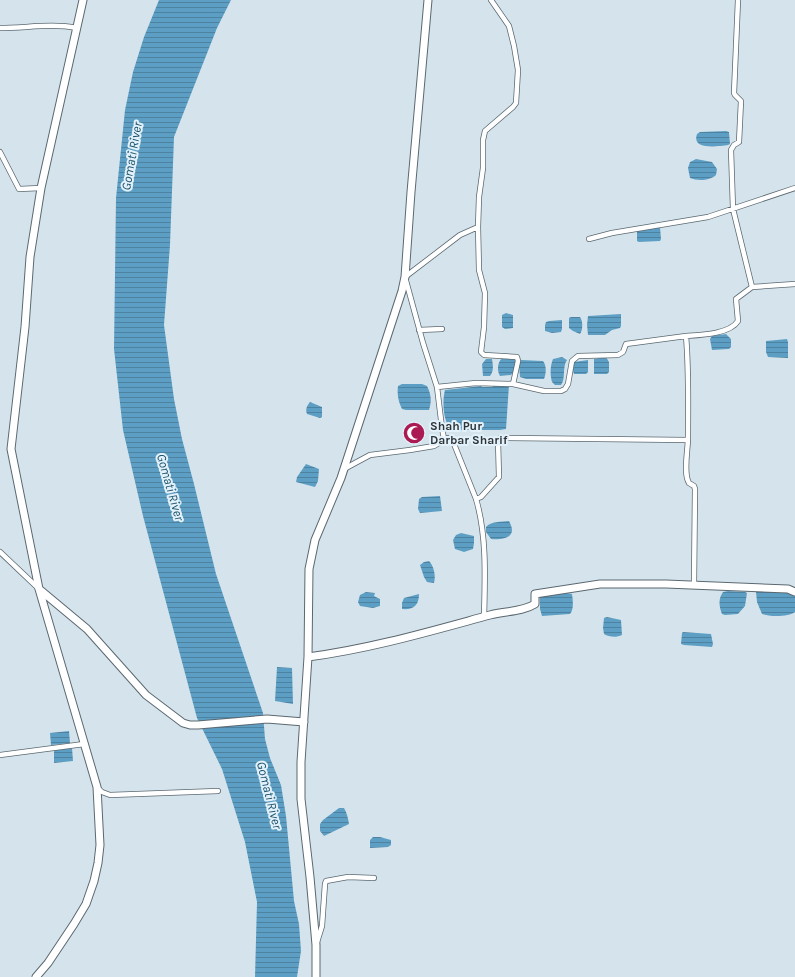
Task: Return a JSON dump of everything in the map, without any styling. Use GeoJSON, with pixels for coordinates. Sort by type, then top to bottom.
{"type":"FeatureCollection","features":[{"type":"Feature","properties":{"kind":"street"},"geometry":{"type":"LineString","coordinates":[[36,977],[48,963],[86,904],[94,882],[100,845],[97,787],[39,589],[11,449],[30,257],[41,188],[83,0]]}},
{"type":"Feature","properties":{"kind":"street"},"geometry":{"type":"LineString","coordinates":[[317,975],[310,877],[301,799],[308,657],[309,569],[315,540],[344,469],[398,305],[405,277],[428,0]]}},
{"type":"Feature","properties":{"kind":"street"},"geometry":{"type":"LineString","coordinates":[[491,0],[509,26],[514,46],[518,77],[516,103],[514,107],[485,131],[483,135],[483,168],[479,197],[478,228],[479,270],[485,293],[485,315],[481,352],[484,355],[517,357],[518,360],[513,384]]}},
{"type":"Feature","properties":{"kind":"street"},"geometry":{"type":"LineString","coordinates":[[738,0],[734,93],[741,101],[742,107],[739,142],[734,144],[730,150],[733,209],[752,287]]}},
{"type":"Feature","properties":{"kind":"street"},"geometry":{"type":"LineString","coordinates":[[0,28],[65,26],[77,28]]}},
{"type":"Feature","properties":{"kind":"street"},"geometry":{"type":"LineString","coordinates":[[0,152],[19,189],[41,188]]}},
{"type":"Feature","properties":{"kind":"street"},"geometry":{"type":"LineString","coordinates":[[590,239],[612,233],[708,217],[795,188]]}},
{"type":"Feature","properties":{"kind":"street"},"geometry":{"type":"LineString","coordinates":[[405,277],[460,235],[478,228]]}},
{"type":"Feature","properties":{"kind":"street"},"geometry":{"type":"LineString","coordinates":[[405,277],[419,330],[437,387],[444,439],[452,439],[476,499],[482,529],[485,570],[484,617]]}},
{"type":"Feature","properties":{"kind":"street"},"geometry":{"type":"LineString","coordinates":[[437,387],[476,383],[513,384],[544,391],[561,391],[565,389],[568,384],[572,361],[578,356],[618,356],[626,344],[714,333],[734,326],[738,321],[736,299],[752,287],[795,284]]}},
{"type":"Feature","properties":{"kind":"street"},"geometry":{"type":"LineString","coordinates":[[419,330],[442,328]]}},
{"type":"Feature","properties":{"kind":"street"},"geometry":{"type":"LineString","coordinates":[[686,336],[688,359],[687,476],[688,481],[694,486],[695,489],[694,585]]}},
{"type":"Feature","properties":{"kind":"street"},"geometry":{"type":"LineString","coordinates":[[476,499],[481,496],[499,477],[498,441],[500,438],[688,440]]}},
{"type":"Feature","properties":{"kind":"street"},"geometry":{"type":"LineString","coordinates":[[344,469],[370,455],[434,446],[439,443]]}},
{"type":"Feature","properties":{"kind":"street"},"geometry":{"type":"LineString","coordinates":[[0,552],[39,589],[87,629],[146,695],[183,723],[198,725],[267,719],[304,722]]}},
{"type":"Feature","properties":{"kind":"street"},"geometry":{"type":"LineString","coordinates":[[308,657],[360,648],[529,607],[535,604],[534,594],[600,584],[653,583],[788,589],[795,592]]}},
{"type":"Feature","properties":{"kind":"street"},"geometry":{"type":"LineString","coordinates":[[0,754],[84,744]]}},
{"type":"Feature","properties":{"kind":"street"},"geometry":{"type":"LineString","coordinates":[[97,787],[102,792],[110,795],[218,791]]}},
{"type":"Feature","properties":{"kind":"street"},"geometry":{"type":"LineString","coordinates":[[316,945],[322,926],[326,883],[348,877],[374,878]]}},
{"type":"Feature","properties":{"kind":"water","name":"Gomati River"},"geometry":{"type":"Polygon","coordinates":[[[159,0],[231,0],[217,28],[174,137],[170,245],[164,325],[174,399],[182,439],[216,574],[263,713],[265,739],[270,758],[281,785],[286,816],[294,901],[299,924],[301,951],[297,977],[255,977],[257,902],[245,842],[222,769],[197,718],[143,516],[123,430],[114,349],[116,198],[125,110],[133,72],[144,37],[159,0]]]}},
{"type":"Feature","properties":{"kind":"water"},"geometry":{"type":"Polygon","coordinates":[[[700,132],[729,132],[730,144],[728,145],[707,146],[698,143],[696,139],[697,134],[700,132]]]}},
{"type":"Feature","properties":{"kind":"water"},"geometry":{"type":"Polygon","coordinates":[[[696,159],[712,162],[717,169],[716,175],[703,180],[690,178],[688,168],[690,162],[696,159]]]}},
{"type":"Feature","properties":{"kind":"water"},"geometry":{"type":"Polygon","coordinates":[[[660,227],[660,241],[637,241],[637,231],[660,227]]]}},
{"type":"Feature","properties":{"kind":"water"},"geometry":{"type":"Polygon","coordinates":[[[506,313],[513,315],[513,328],[505,329],[502,327],[502,315],[506,313]]]}},
{"type":"Feature","properties":{"kind":"water"},"geometry":{"type":"Polygon","coordinates":[[[621,314],[620,328],[612,330],[605,335],[588,335],[588,316],[621,314]]]}},
{"type":"Feature","properties":{"kind":"water"},"geometry":{"type":"Polygon","coordinates":[[[580,317],[582,328],[580,334],[569,328],[569,318],[580,317]]]}},
{"type":"Feature","properties":{"kind":"water"},"geometry":{"type":"Polygon","coordinates":[[[562,320],[561,332],[552,333],[545,331],[546,322],[562,320]]]}},
{"type":"Feature","properties":{"kind":"water"},"geometry":{"type":"Polygon","coordinates":[[[726,334],[731,339],[731,347],[729,349],[712,350],[710,339],[712,336],[726,334]]]}},
{"type":"Feature","properties":{"kind":"water"},"geometry":{"type":"Polygon","coordinates":[[[787,339],[788,358],[768,357],[766,352],[766,341],[787,339]]]}},
{"type":"Feature","properties":{"kind":"water"},"geometry":{"type":"Polygon","coordinates":[[[562,357],[567,360],[563,380],[561,385],[555,385],[551,379],[551,365],[553,359],[562,357]]]}},
{"type":"Feature","properties":{"kind":"water"},"geometry":{"type":"Polygon","coordinates":[[[606,357],[609,362],[609,372],[607,374],[594,374],[594,359],[606,357]]]}},
{"type":"Feature","properties":{"kind":"water"},"geometry":{"type":"Polygon","coordinates":[[[502,358],[515,359],[514,370],[511,375],[500,376],[498,367],[502,358]]]}},
{"type":"Feature","properties":{"kind":"water"},"geometry":{"type":"Polygon","coordinates":[[[486,359],[492,359],[493,370],[490,376],[483,376],[482,364],[486,359]]]}},
{"type":"Feature","properties":{"kind":"water"},"geometry":{"type":"Polygon","coordinates":[[[521,360],[543,361],[546,370],[544,379],[526,379],[520,377],[519,365],[521,360]]]}},
{"type":"Feature","properties":{"kind":"water"},"geometry":{"type":"Polygon","coordinates":[[[588,360],[588,372],[586,374],[574,374],[574,362],[588,360]]]}},
{"type":"Feature","properties":{"kind":"water"},"geometry":{"type":"Polygon","coordinates":[[[402,384],[422,384],[427,386],[431,398],[429,410],[402,409],[399,400],[398,386],[402,384]]]}},
{"type":"Feature","properties":{"kind":"water"},"geometry":{"type":"Polygon","coordinates":[[[495,385],[509,385],[506,429],[451,430],[446,422],[444,411],[445,390],[481,386],[492,387],[495,385]]]}},
{"type":"Feature","properties":{"kind":"water"},"geometry":{"type":"Polygon","coordinates":[[[310,402],[322,407],[322,417],[320,418],[307,414],[306,411],[310,402]]]}},
{"type":"Feature","properties":{"kind":"water"},"geometry":{"type":"Polygon","coordinates":[[[306,464],[319,469],[318,481],[315,487],[296,482],[297,477],[306,464]]]}},
{"type":"Feature","properties":{"kind":"water"},"geometry":{"type":"Polygon","coordinates":[[[440,496],[442,511],[420,513],[418,509],[419,499],[422,497],[440,496]]]}},
{"type":"Feature","properties":{"kind":"water"},"geometry":{"type":"Polygon","coordinates":[[[509,521],[512,531],[509,536],[505,538],[491,539],[486,532],[486,527],[488,525],[496,522],[509,521]]]}},
{"type":"Feature","properties":{"kind":"water"},"geometry":{"type":"Polygon","coordinates":[[[461,533],[474,536],[473,549],[464,552],[455,549],[453,540],[456,535],[461,533]]]}},
{"type":"Feature","properties":{"kind":"water"},"geometry":{"type":"Polygon","coordinates":[[[429,561],[434,571],[434,583],[427,582],[420,565],[429,561]]]}},
{"type":"Feature","properties":{"kind":"water"},"geometry":{"type":"Polygon","coordinates":[[[758,589],[795,594],[795,612],[788,615],[779,616],[762,614],[757,602],[756,592],[758,589]]]}},
{"type":"Feature","properties":{"kind":"water"},"geometry":{"type":"Polygon","coordinates":[[[728,591],[747,593],[745,606],[738,614],[722,614],[720,597],[723,592],[728,591]]]}},
{"type":"Feature","properties":{"kind":"water"},"geometry":{"type":"Polygon","coordinates":[[[366,592],[375,593],[374,596],[380,599],[380,606],[373,608],[360,606],[358,602],[360,595],[366,592]]]}},
{"type":"Feature","properties":{"kind":"water"},"geometry":{"type":"Polygon","coordinates":[[[567,593],[572,594],[573,607],[570,614],[542,616],[540,609],[540,597],[567,593]]]}},
{"type":"Feature","properties":{"kind":"water"},"geometry":{"type":"Polygon","coordinates":[[[419,594],[417,604],[413,608],[402,609],[404,598],[419,594]]]}},
{"type":"Feature","properties":{"kind":"water"},"geometry":{"type":"Polygon","coordinates":[[[607,617],[621,620],[622,635],[613,637],[604,634],[604,618],[607,617]]]}},
{"type":"Feature","properties":{"kind":"water"},"geometry":{"type":"Polygon","coordinates":[[[683,632],[711,634],[713,644],[712,647],[681,644],[683,632]]]}},
{"type":"Feature","properties":{"kind":"water"},"geometry":{"type":"Polygon","coordinates":[[[277,667],[292,668],[293,704],[275,701],[277,667]]]}},
{"type":"Feature","properties":{"kind":"water"},"geometry":{"type":"Polygon","coordinates":[[[69,731],[70,743],[51,745],[50,733],[69,731]]]}},
{"type":"Feature","properties":{"kind":"water"},"geometry":{"type":"Polygon","coordinates":[[[72,748],[73,761],[54,763],[54,749],[72,748]]]}},
{"type":"Feature","properties":{"kind":"water"},"geometry":{"type":"Polygon","coordinates":[[[339,808],[344,808],[349,824],[324,836],[320,831],[320,824],[339,808]]]}},
{"type":"Feature","properties":{"kind":"water"},"geometry":{"type":"Polygon","coordinates":[[[373,837],[391,840],[391,845],[388,847],[370,848],[370,840],[373,837]]]}},
{"type":"Feature","properties":{"kind":"place","name":"Shah Pur Darbar Sharif"},"geometry":{"type":"Point","coordinates":[414,433]}}]}
